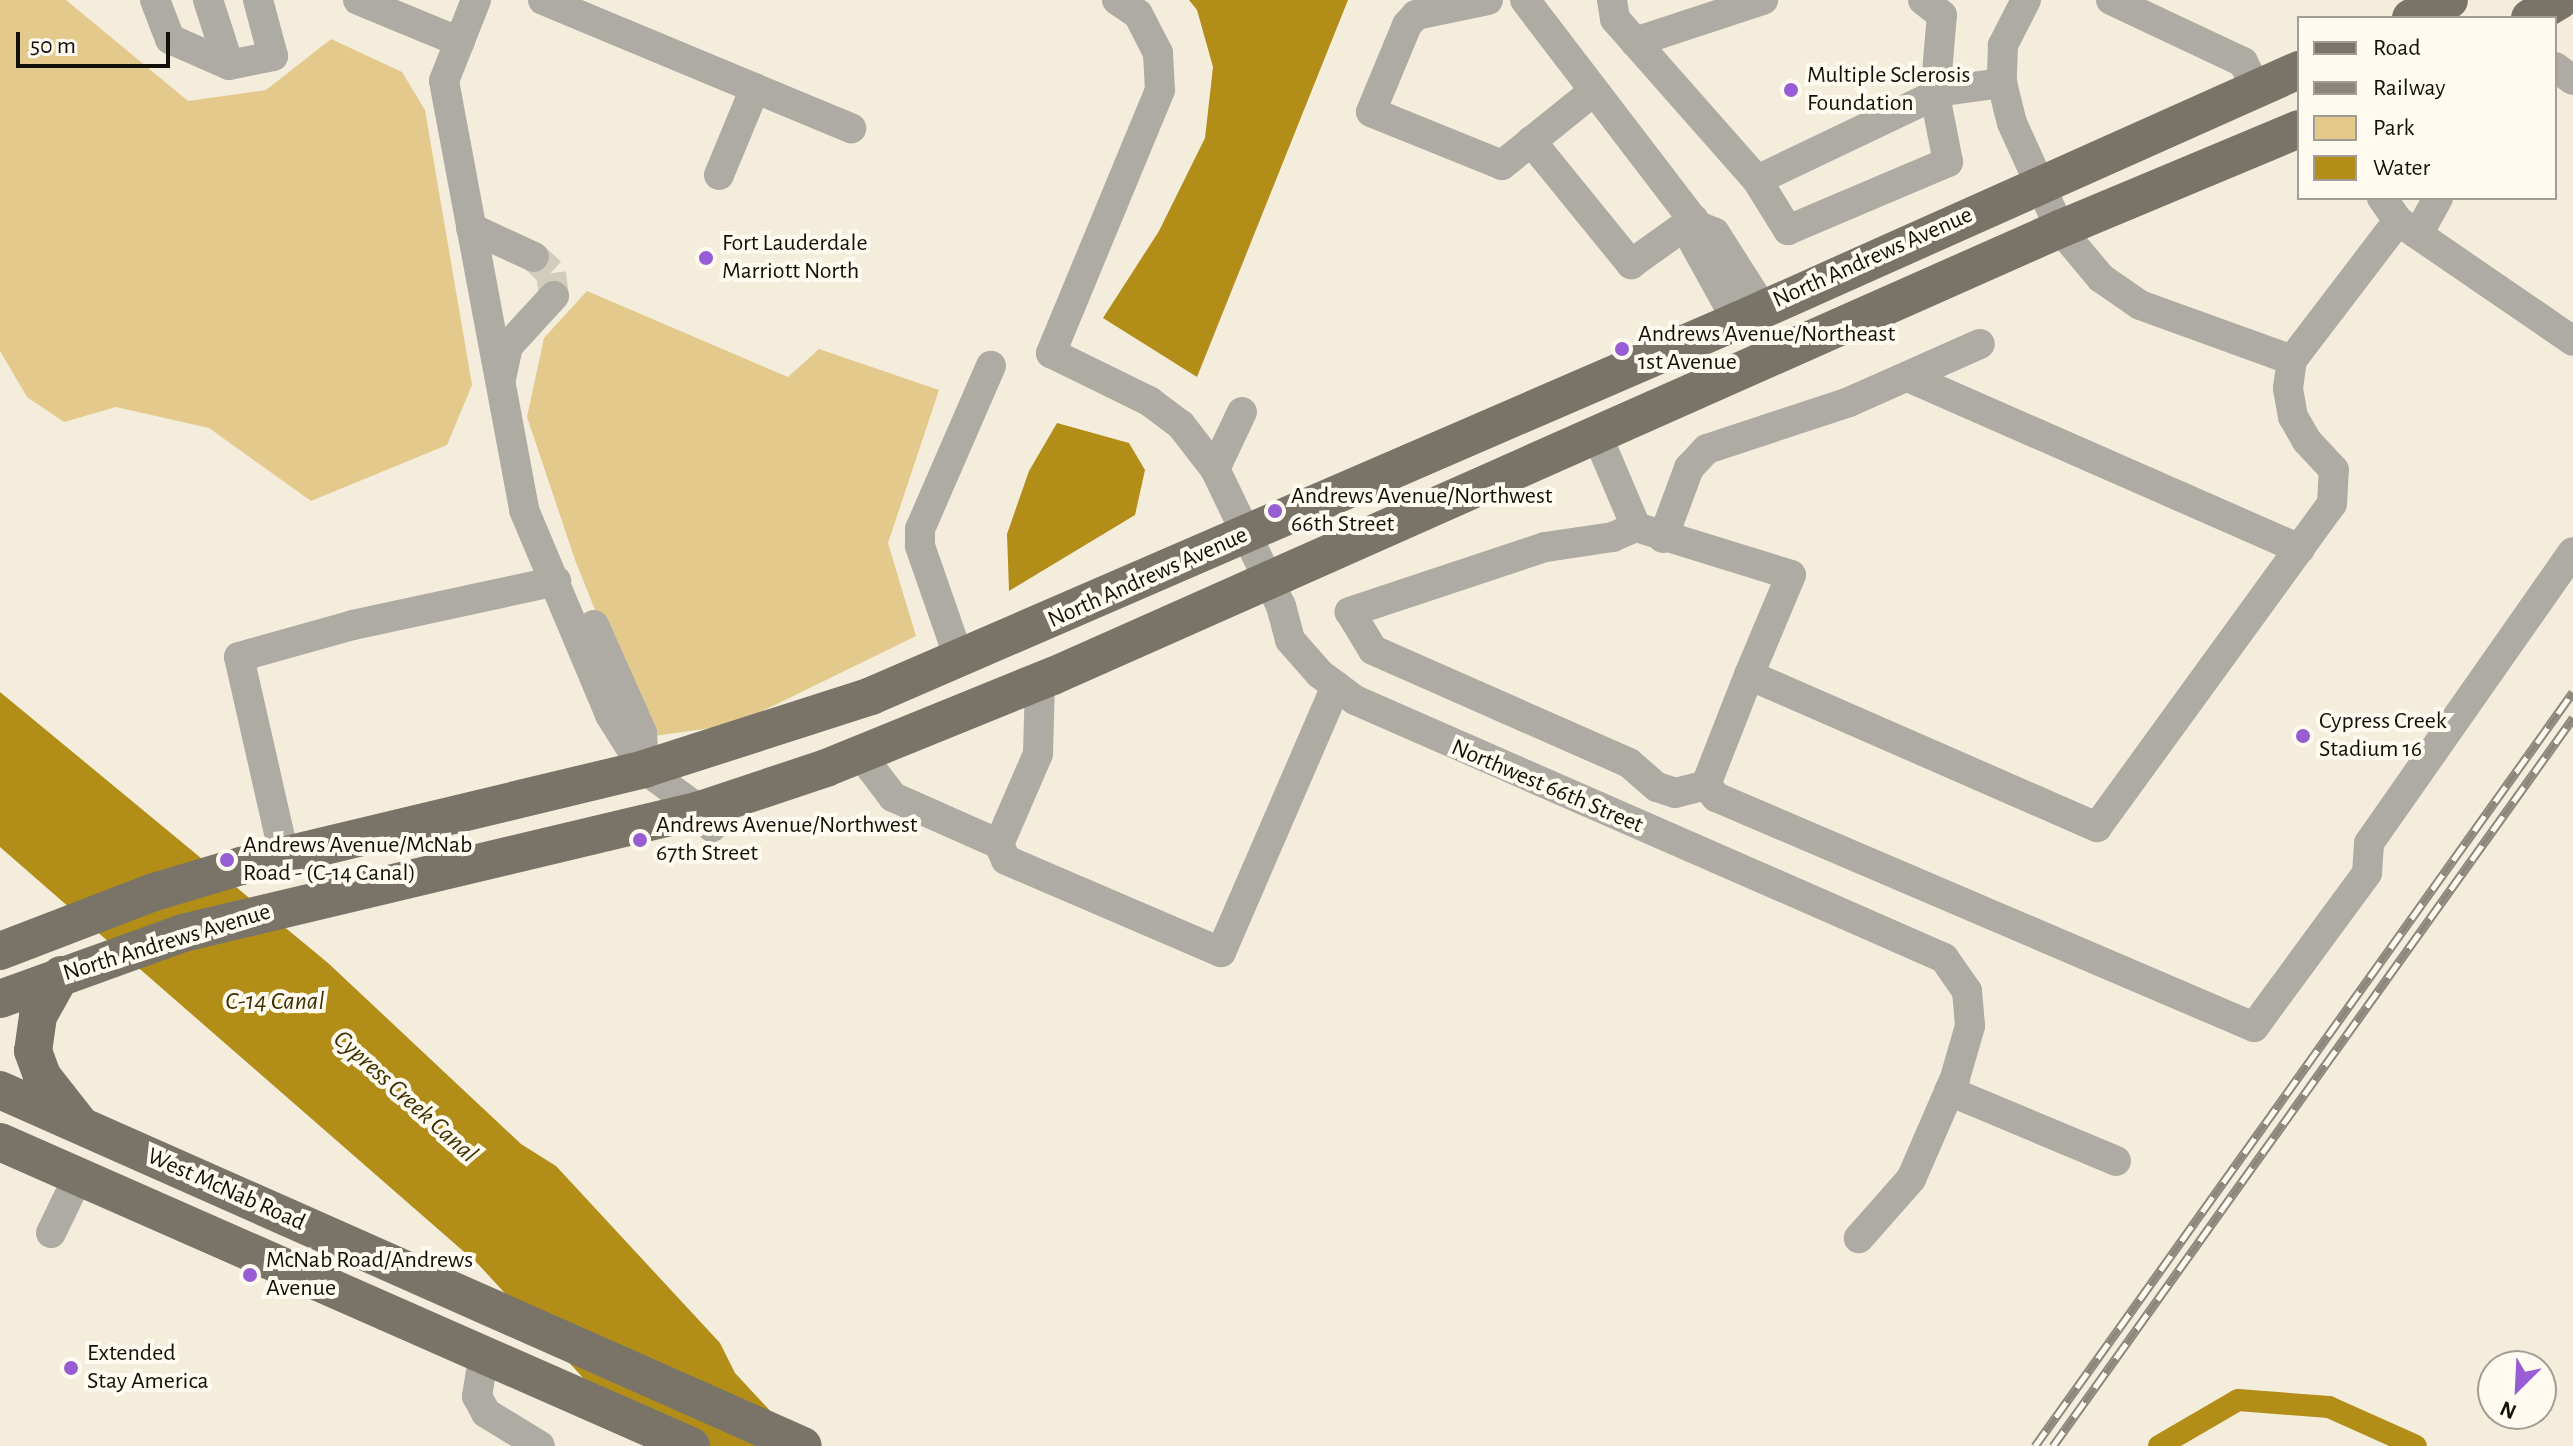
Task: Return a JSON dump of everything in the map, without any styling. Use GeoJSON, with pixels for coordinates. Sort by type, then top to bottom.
{"type":"FeatureCollection","features":[{"type":"Feature","properties":{"kind":"main road"},"geometry":{"type":"LineString","coordinates":[[2415,16],[2449,0]]}},
{"type":"Feature","properties":{"kind":"main road"},"geometry":{"type":"LineString","coordinates":[[2533,16],[2560,0]]}},
{"type":"Feature","properties":{"kind":"main road","name":"North Andrews Avenue"},"geometry":{"type":"LineString","coordinates":[[0,951],[64,925],[241,866],[644,769],[871,696],[960,661],[2297,71]]}},
{"type":"Feature","properties":{"kind":"main road","name":"North Andrews Avenue"},"geometry":{"type":"LineString","coordinates":[[0,999],[104,959],[288,906],[706,819],[1040,682],[2060,229],[2297,130]]}},
{"type":"Feature","properties":{"kind":"main road"},"geometry":{"type":"LineString","coordinates":[[61,975],[38,1016],[33,1051],[42,1076],[81,1127]]}},
{"type":"Feature","properties":{"kind":"main road","name":"West McNab Road"},"geometry":{"type":"LineString","coordinates":[[0,1090],[803,1446]]}},
{"type":"Feature","properties":{"kind":"main road","name":"West McNab Road"},"geometry":{"type":"LineString","coordinates":[[0,1142],[691,1446]]}},
{"type":"Feature","properties":{"kind":"main road"},"geometry":{"type":"LineString","coordinates":[[390,1313],[408,1271]]}},
{"type":"Feature","properties":{"kind":"street"},"geometry":{"type":"LineString","coordinates":[[155,0],[170,39],[229,65],[273,56],[258,0]]}},
{"type":"Feature","properties":{"kind":"street"},"geometry":{"type":"LineString","coordinates":[[208,0],[229,65]]}},
{"type":"Feature","properties":{"kind":"street"},"geometry":{"type":"LineString","coordinates":[[358,0],[460,42]]}},
{"type":"Feature","properties":{"kind":"street"},"geometry":{"type":"LineString","coordinates":[[476,0],[444,81],[524,510],[558,585],[586,606],[642,733],[644,769],[706,819]]}},
{"type":"Feature","properties":{"kind":"street"},"geometry":{"type":"LineString","coordinates":[[543,0],[851,128]]}},
{"type":"Feature","properties":{"kind":"street","name":"Northwest 66th Street"},"geometry":{"type":"LineString","coordinates":[[1117,0],[1138,14],[1158,53],[1160,90],[1051,353],[1149,401],[1181,425],[1215,469],[1269,580],[1290,640],[1336,686],[1449,745],[1944,958],[1967,991],[1970,1026],[1949,1091],[1911,1179],[1859,1238]]}},
{"type":"Feature","properties":{"kind":"street"},"geometry":{"type":"LineString","coordinates":[[1488,0],[1416,15],[1407,25],[1371,112],[1499,172],[1531,141],[1594,91]]}},
{"type":"Feature","properties":{"kind":"street"},"geometry":{"type":"LineString","coordinates":[[1525,0],[1696,223],[1715,233],[1750,314]]}},
{"type":"Feature","properties":{"kind":"street"},"geometry":{"type":"LineString","coordinates":[[1612,0],[1615,19],[1757,180],[1788,230],[1948,162],[1935,96],[1942,15],[1923,0]]}},
{"type":"Feature","properties":{"kind":"street"},"geometry":{"type":"LineString","coordinates":[[1635,42],[1763,0]]}},
{"type":"Feature","properties":{"kind":"street"},"geometry":{"type":"LineString","coordinates":[[2026,0],[2003,45],[2002,83],[2012,123],[2060,229],[2101,278],[2140,305],[2292,360]]}},
{"type":"Feature","properties":{"kind":"street"},"geometry":{"type":"LineString","coordinates":[[2111,0],[2243,62],[2256,88]]}},
{"type":"Feature","properties":{"kind":"street"},"geometry":{"type":"LineString","coordinates":[[1757,180],[1935,96],[2002,83]]}},
{"type":"Feature","properties":{"kind":"street"},"geometry":{"type":"LineString","coordinates":[[719,175],[755,88]]}},
{"type":"Feature","properties":{"kind":"street"},"geometry":{"type":"LineString","coordinates":[[1531,141],[1631,264],[1696,223]]}},
{"type":"Feature","properties":{"kind":"street"},"geometry":{"type":"LineString","coordinates":[[1749,675],[2097,827],[2332,504],[2336,487],[2334,470],[2307,441],[2293,417],[2288,388],[2292,360],[2399,218],[2434,200]]}},
{"type":"Feature","properties":{"kind":"street"},"geometry":{"type":"LineString","coordinates":[[2399,218],[2573,341]]}},
{"type":"Feature","properties":{"kind":"street"},"geometry":{"type":"LineString","coordinates":[[471,228],[534,257]]}},
{"type":"Feature","properties":{"kind":"street"},"geometry":{"type":"LineString","coordinates":[[500,385],[508,346],[554,296]]}},
{"type":"Feature","properties":{"kind":"street"},"geometry":{"type":"LineString","coordinates":[[1649,532],[1689,468],[1707,449],[1849,402],[1980,344]]}},
{"type":"Feature","properties":{"kind":"street"},"geometry":{"type":"LineString","coordinates":[[960,661],[920,546],[920,529],[991,366]]}},
{"type":"Feature","properties":{"kind":"street"},"geometry":{"type":"LineString","coordinates":[[1908,377],[2300,549]]}},
{"type":"Feature","properties":{"kind":"street"},"geometry":{"type":"LineString","coordinates":[[1215,469],[1242,412]]}},
{"type":"Feature","properties":{"kind":"street"},"geometry":{"type":"LineString","coordinates":[[1597,435],[1649,532]]}},
{"type":"Feature","properties":{"kind":"street"},"geometry":{"type":"LineString","coordinates":[[1649,532],[1791,575],[1706,785],[1675,793],[1657,787],[1629,763],[1373,650],[1350,612],[1545,547],[1649,532]]}},
{"type":"Feature","properties":{"kind":"street"},"geometry":{"type":"LineString","coordinates":[[1706,785],[1716,797],[2254,1027],[2367,873],[2369,843],[2573,552]]}},
{"type":"Feature","properties":{"kind":"street"},"geometry":{"type":"LineString","coordinates":[[284,855],[239,657],[353,625],[558,585]]}},
{"type":"Feature","properties":{"kind":"street"},"geometry":{"type":"LineString","coordinates":[[999,844],[1038,754],[1040,682]]}},
{"type":"Feature","properties":{"kind":"street"},"geometry":{"type":"LineString","coordinates":[[861,755],[893,797],[999,844],[1006,860],[1221,952],[1336,686]]}},
{"type":"Feature","properties":{"kind":"street"},"geometry":{"type":"LineString","coordinates":[[1949,1091],[2116,1161]]}},
{"type":"Feature","properties":{"kind":"street"},"geometry":{"type":"LineString","coordinates":[[51,1233],[78,1177]]}},
{"type":"Feature","properties":{"kind":"street"},"geometry":{"type":"LineString","coordinates":[[484,1354],[477,1396],[486,1413],[540,1446]]}},
{"type":"Feature","properties":{"kind":"green space"},"geometry":{"type":"Polygon","coordinates":[[[0,0],[66,0],[188,101],[266,90],[331,39],[402,72],[425,110],[472,385],[447,445],[311,501],[209,428],[116,407],[64,422],[27,397],[0,351],[0,0]]]}},
{"type":"Feature","properties":{"kind":"green space"},"geometry":{"type":"Polygon","coordinates":[[[587,291],[788,377],[819,349],[939,390],[888,543],[916,636],[734,725],[646,737],[575,560],[527,417],[544,338],[587,291]]]}},
{"type":"Feature","properties":{"kind":"water"},"geometry":{"type":"Polygon","coordinates":[[[1189,0],[1348,0],[1197,377],[1103,318],[1159,231],[1205,138],[1213,67],[1197,10],[1189,0]]]}},
{"type":"Feature","properties":{"kind":"water"},"geometry":{"type":"Polygon","coordinates":[[[1057,423],[1129,443],[1145,470],[1135,515],[1009,591],[1007,534],[1029,471],[1057,423]]]}},
{"type":"Feature","properties":{"kind":"water","name":"C-14 Canal"},"geometry":{"type":"Polygon","coordinates":[[[0,692],[328,963],[521,1144],[556,1166],[720,1343],[735,1373],[803,1446],[646,1446],[478,1264],[0,847],[0,692]]]}},
{"type":"Feature","properties":{"kind":"waterway"},"geometry":{"type":"LineString","coordinates":[[2159,1446],[2238,1400],[2329,1407],[2416,1446]]}},
{"type":"Feature","properties":{"kind":"tunnel"},"geometry":{"type":"LineString","coordinates":[[534,257],[551,273],[554,296]]}},
{"type":"Feature","properties":{"kind":"railway"},"geometry":{"type":"LineString","coordinates":[[2035,1446],[2573,692]]}},
{"type":"Feature","properties":{"kind":"railway"},"geometry":{"type":"LineString","coordinates":[[2053,1446],[2573,718]]}},
{"type":"Feature","properties":{"kind":"place","name":"Multiple Sclerosis Foundation"},"geometry":{"type":"Point","coordinates":[1791,90]}},
{"type":"Feature","properties":{"kind":"place","name":"Fort Lauderdale Marriott North"},"geometry":{"type":"Point","coordinates":[706,258]}},
{"type":"Feature","properties":{"kind":"place","name":"Andrews Avenue/Northeast 1st Avenue"},"geometry":{"type":"Point","coordinates":[1622,349]}},
{"type":"Feature","properties":{"kind":"place","name":"Andrews Avenue/Northwest 66th Street"},"geometry":{"type":"Point","coordinates":[1275,511]}},
{"type":"Feature","properties":{"kind":"place","name":"Cypress Creek Stadium 16"},"geometry":{"type":"Point","coordinates":[2303,736]}},
{"type":"Feature","properties":{"kind":"place","name":"Andrews Avenue/Northwest 67th Street"},"geometry":{"type":"Point","coordinates":[640,840]}},
{"type":"Feature","properties":{"kind":"place","name":"Andrews Avenue/McNab Road - (C-14 Canal)"},"geometry":{"type":"Point","coordinates":[227,860]}},
{"type":"Feature","properties":{"kind":"place","name":"McNab Road/Andrews Avenue"},"geometry":{"type":"Point","coordinates":[250,1275]}},
{"type":"Feature","properties":{"kind":"place","name":"Extended Stay America"},"geometry":{"type":"Point","coordinates":[71,1368]}},
{"type":"Feature","properties":{"kind":"water label","name":"Cypress Creek Canal"},"geometry":{"type":"Point","coordinates":[405,1097]}}]}
